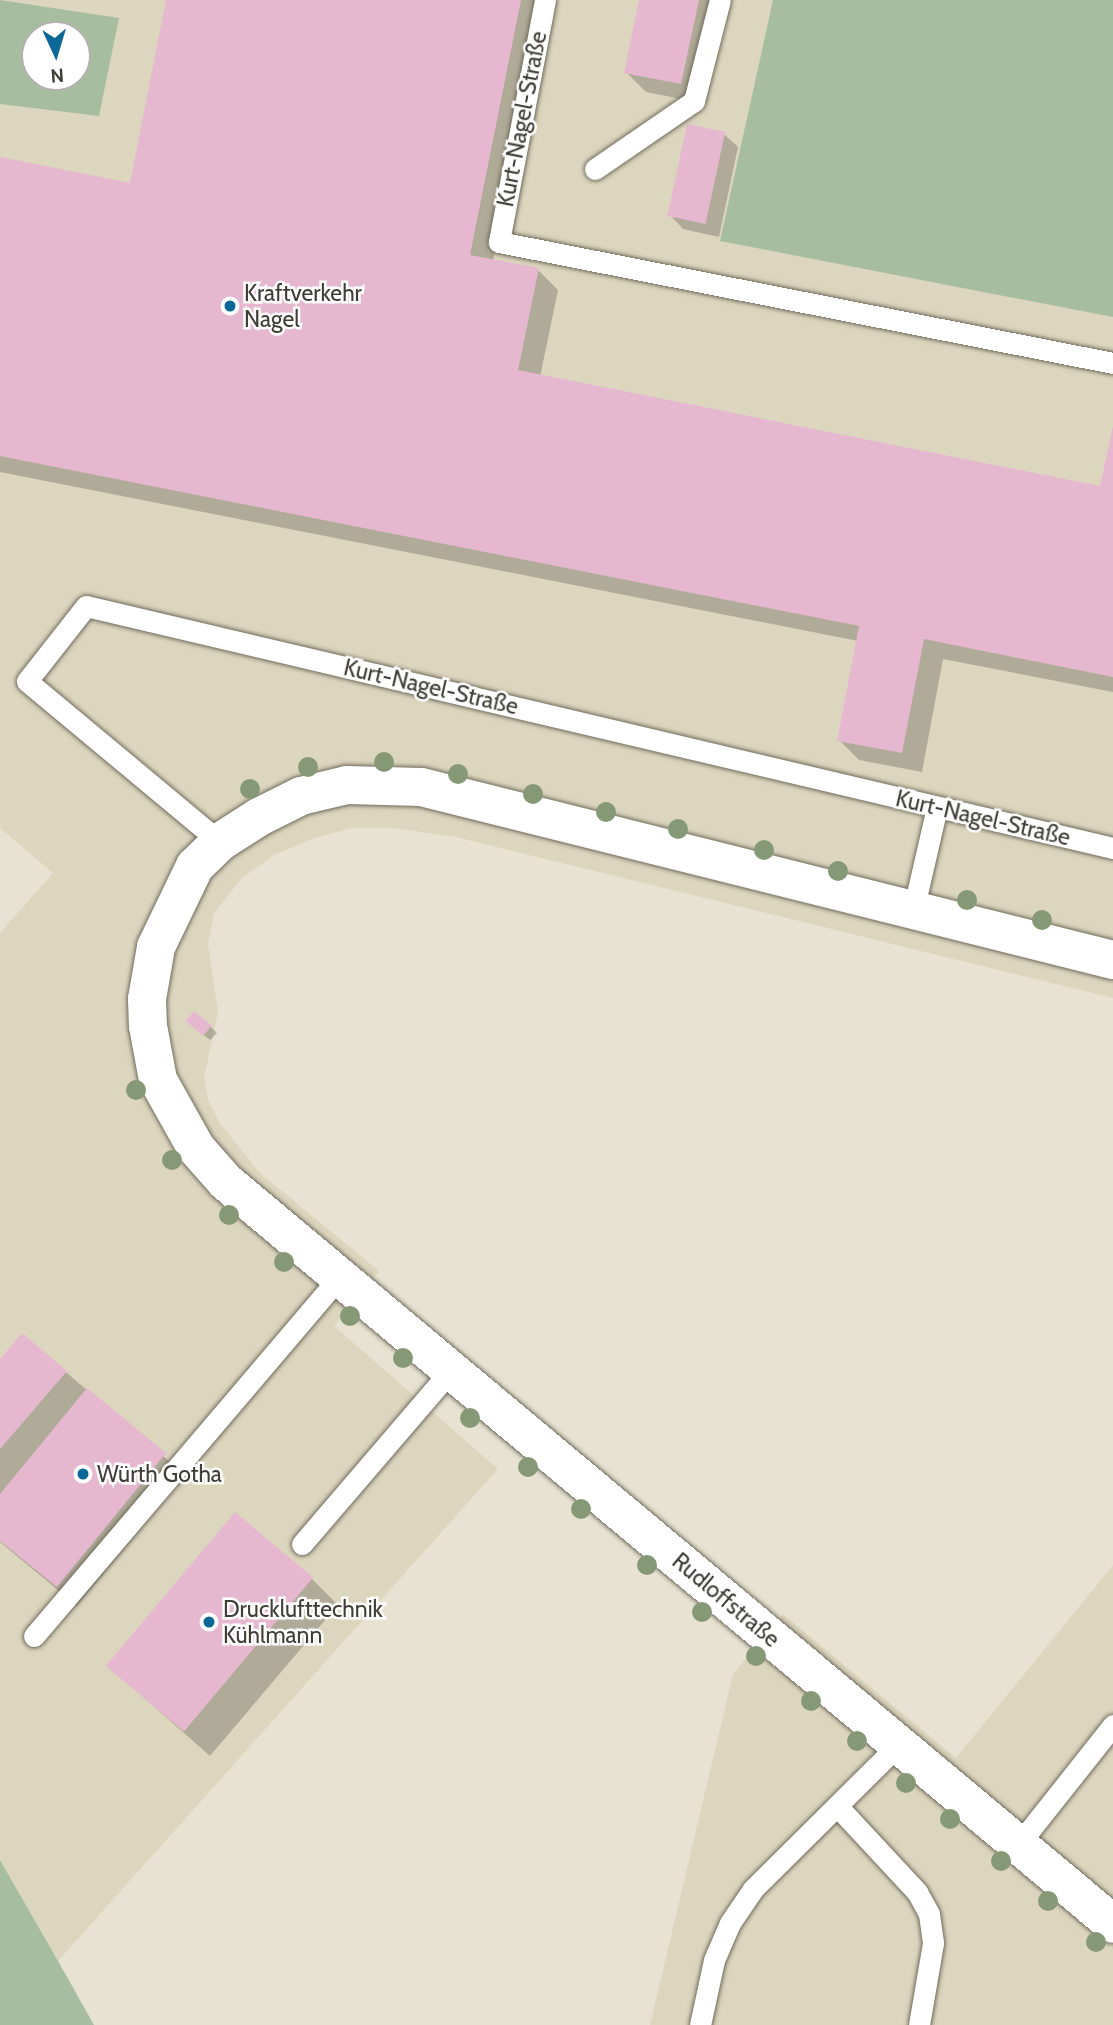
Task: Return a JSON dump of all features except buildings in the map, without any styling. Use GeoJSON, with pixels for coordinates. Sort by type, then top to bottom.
{"type":"FeatureCollection","features":[{"type":"Feature","properties":{"kind":"street"},"geometry":{"type":"LineString","coordinates":[[339,1277],[226,1182],[197,1148],[159,1080],[148,1026],[156,947],[181,888],[220,842],[301,796],[347,785],[384,783],[421,788],[1113,960]]}},
{"type":"Feature","properties":{"kind":"street","name":"Rudloffstraße"},"geometry":{"type":"LineString","coordinates":[[339,1277],[1113,1924]]}},
{"type":"Feature","properties":{"kind":"lane","name":"Kurt-Nagel-Straße"},"geometry":{"type":"LineString","coordinates":[[545,0],[499,242],[1113,363]]}},
{"type":"Feature","properties":{"kind":"lane"},"geometry":{"type":"LineString","coordinates":[[595,169],[694,101],[720,0]]}},
{"type":"Feature","properties":{"kind":"lane","name":"Kurt-Nagel-Straße"},"geometry":{"type":"LineString","coordinates":[[220,842],[27,681],[86,606],[1113,848]]}},
{"type":"Feature","properties":{"kind":"lane"},"geometry":{"type":"LineString","coordinates":[[913,911],[937,807]]}},
{"type":"Feature","properties":{"kind":"lane"},"geometry":{"type":"LineString","coordinates":[[34,1636],[339,1277]]}},
{"type":"Feature","properties":{"kind":"lane"},"geometry":{"type":"LineString","coordinates":[[302,1545],[452,1370]]}},
{"type":"Feature","properties":{"kind":"lane"},"geometry":{"type":"LineString","coordinates":[[1018,1845],[1113,1725]]}},
{"type":"Feature","properties":{"kind":"lane"},"geometry":{"type":"LineString","coordinates":[[700,2025],[714,1960],[730,1923],[753,1889],[839,1808],[899,1744]]}},
{"type":"Feature","properties":{"kind":"lane"},"geometry":{"type":"LineString","coordinates":[[839,1808],[917,1892],[929,1914],[933,1943],[919,2025]]}},
{"type":"Feature","properties":{"kind":"shaded area"},"geometry":{"type":"Polygon","coordinates":[[[0,0],[1113,0],[1113,998],[456,837],[392,828],[352,828],[314,838],[274,855],[242,878],[214,913],[208,944],[218,1012],[204,1078],[208,1100],[219,1122],[260,1173],[379,1271],[334,1326],[498,1469],[58,1961],[0,1860],[0,933],[53,873],[0,828],[0,0]]]}},
{"type":"Feature","properties":{"kind":"shaded area"},"geometry":{"type":"Polygon","coordinates":[[[1113,1565],[1113,2025],[650,2025],[733,1674],[783,1614],[956,1758],[1113,1565]]]}},
{"type":"Feature","properties":{"kind":"green space"},"geometry":{"type":"Polygon","coordinates":[[[0,0],[119,18],[99,116],[0,104],[0,0]]]}},
{"type":"Feature","properties":{"kind":"green space"},"geometry":{"type":"Polygon","coordinates":[[[773,0],[1113,0],[1113,317],[720,241],[773,0]]]}},
{"type":"Feature","properties":{"kind":"green space"},"geometry":{"type":"Polygon","coordinates":[[[0,1860],[58,1961],[94,2025],[0,2025],[0,1860]]]}},
{"type":"Feature","properties":{"kind":"place","name":"Kraftverkehr Nagel"},"geometry":{"type":"Point","coordinates":[230,306]}},
{"type":"Feature","properties":{"kind":"place","name":"Würth Gotha"},"geometry":{"type":"Point","coordinates":[83,1474]}},
{"type":"Feature","properties":{"kind":"place","name":"Drucklufttechnik Kühlmann"},"geometry":{"type":"Point","coordinates":[209,1622]}}]}
